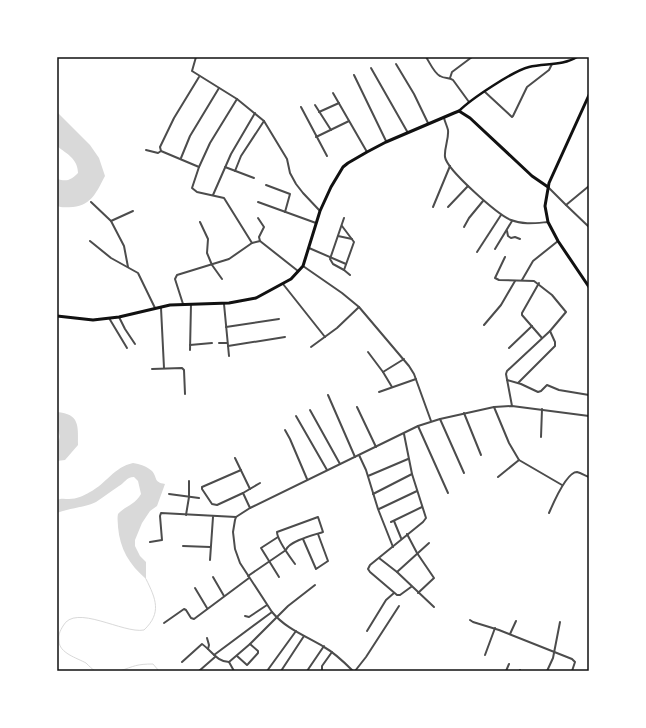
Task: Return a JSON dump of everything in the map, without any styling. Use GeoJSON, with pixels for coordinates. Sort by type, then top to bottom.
{"type":"FeatureCollection","features":[{"type":"Feature","properties":{"kind":"highway"},"geometry":{"type":"LineString","coordinates":[[589,95],[548,187],[545,206],[548,222],[558,241],[589,287]]}},
{"type":"Feature","properties":{"kind":"highway"},"geometry":{"type":"LineString","coordinates":[[57,316],[93,320],[119,317],[155,308],[183,304],[224,304],[256,298],[282,284],[298,272],[303,266],[320,211],[331,187],[344,167],[353,160],[386,142],[459,111],[470,118],[532,176],[548,187]]}},
{"type":"Feature","properties":{"kind":"main road"},"geometry":{"type":"LineString","coordinates":[[459,111],[469,102],[526,68],[552,64],[577,57]]}},
{"type":"Feature","properties":{"kind":"street"},"geometry":{"type":"LineString","coordinates":[[196,57],[191,69],[199,77],[237,99],[264,121],[286,159],[296,184],[320,211]]}},
{"type":"Feature","properties":{"kind":"street"},"geometry":{"type":"LineString","coordinates":[[426,57],[438,75],[445,78],[450,78],[469,102]]}},
{"type":"Feature","properties":{"kind":"street"},"geometry":{"type":"LineString","coordinates":[[450,78],[452,72],[472,57]]}},
{"type":"Feature","properties":{"kind":"street"},"geometry":{"type":"LineString","coordinates":[[396,64],[428,123]]}},
{"type":"Feature","properties":{"kind":"street"},"geometry":{"type":"LineString","coordinates":[[485,92],[512,117],[527,87],[549,70],[552,64]]}},
{"type":"Feature","properties":{"kind":"street"},"geometry":{"type":"LineString","coordinates":[[371,68],[408,133]]}},
{"type":"Feature","properties":{"kind":"street"},"geometry":{"type":"LineString","coordinates":[[354,75],[386,142]]}},
{"type":"Feature","properties":{"kind":"street"},"geometry":{"type":"LineString","coordinates":[[161,151],[160,147],[174,118],[199,77]]}},
{"type":"Feature","properties":{"kind":"street"},"geometry":{"type":"LineString","coordinates":[[181,158],[190,136],[219,88]]}},
{"type":"Feature","properties":{"kind":"street"},"geometry":{"type":"LineString","coordinates":[[333,93],[367,152]]}},
{"type":"Feature","properties":{"kind":"street"},"geometry":{"type":"LineString","coordinates":[[237,99],[210,143],[199,167],[192,188],[195,192],[222,197],[225,199],[252,243]]}},
{"type":"Feature","properties":{"kind":"street"},"geometry":{"type":"LineString","coordinates":[[320,112],[339,103]]}},
{"type":"Feature","properties":{"kind":"street"},"geometry":{"type":"LineString","coordinates":[[315,105],[331,130]]}},
{"type":"Feature","properties":{"kind":"street"},"geometry":{"type":"LineString","coordinates":[[301,107],[327,156]]}},
{"type":"Feature","properties":{"kind":"street"},"geometry":{"type":"LineString","coordinates":[[213,195],[239,139],[255,113]]}},
{"type":"Feature","properties":{"kind":"street"},"geometry":{"type":"LineString","coordinates":[[444,117],[448,130],[445,156],[450,166],[468,186],[483,201],[501,215],[512,221],[532,224],[548,222]]}},
{"type":"Feature","properties":{"kind":"street"},"geometry":{"type":"LineString","coordinates":[[316,137],[348,120]]}},
{"type":"Feature","properties":{"kind":"street"},"geometry":{"type":"LineString","coordinates":[[235,171],[242,156],[264,121]]}},
{"type":"Feature","properties":{"kind":"street"},"geometry":{"type":"LineString","coordinates":[[146,150],[159,153],[161,151],[181,158],[199,167]]}},
{"type":"Feature","properties":{"kind":"street"},"geometry":{"type":"LineString","coordinates":[[433,207],[450,166]]}},
{"type":"Feature","properties":{"kind":"street"},"geometry":{"type":"LineString","coordinates":[[225,167],[254,178]]}},
{"type":"Feature","properties":{"kind":"street"},"geometry":{"type":"LineString","coordinates":[[266,185],[290,194],[285,212]]}},
{"type":"Feature","properties":{"kind":"street"},"geometry":{"type":"LineString","coordinates":[[448,207],[468,186]]}},
{"type":"Feature","properties":{"kind":"street"},"geometry":{"type":"LineString","coordinates":[[566,205],[589,186]]}},
{"type":"Feature","properties":{"kind":"street"},"geometry":{"type":"LineString","coordinates":[[548,187],[589,227]]}},
{"type":"Feature","properties":{"kind":"street"},"geometry":{"type":"LineString","coordinates":[[464,227],[469,218],[483,201]]}},
{"type":"Feature","properties":{"kind":"street"},"geometry":{"type":"LineString","coordinates":[[91,202],[111,221],[124,246],[128,267]]}},
{"type":"Feature","properties":{"kind":"street"},"geometry":{"type":"LineString","coordinates":[[258,202],[316,223]]}},
{"type":"Feature","properties":{"kind":"street"},"geometry":{"type":"LineString","coordinates":[[111,221],[133,211]]}},
{"type":"Feature","properties":{"kind":"street"},"geometry":{"type":"LineString","coordinates":[[477,252],[501,215]]}},
{"type":"Feature","properties":{"kind":"street"},"geometry":{"type":"LineString","coordinates":[[258,218],[264,229],[259,237],[260,240]]}},
{"type":"Feature","properties":{"kind":"street"},"geometry":{"type":"LineString","coordinates":[[344,218],[330,260],[333,264],[350,275]]}},
{"type":"Feature","properties":{"kind":"street"},"geometry":{"type":"LineString","coordinates":[[495,249],[512,221]]}},
{"type":"Feature","properties":{"kind":"street"},"geometry":{"type":"LineString","coordinates":[[200,222],[208,239],[207,253],[222,279]]}},
{"type":"Feature","properties":{"kind":"street"},"geometry":{"type":"LineString","coordinates":[[342,226],[353,239],[354,245],[344,270]]}},
{"type":"Feature","properties":{"kind":"street"},"geometry":{"type":"LineString","coordinates":[[506,231],[508,236],[511,238],[515,237],[520,239]]}},
{"type":"Feature","properties":{"kind":"street"},"geometry":{"type":"LineString","coordinates":[[338,236],[353,239]]}},
{"type":"Feature","properties":{"kind":"street"},"geometry":{"type":"LineString","coordinates":[[183,304],[175,279],[176,276],[232,257],[252,243],[260,240]]}},
{"type":"Feature","properties":{"kind":"street"},"geometry":{"type":"LineString","coordinates":[[260,240],[298,272]]}},
{"type":"Feature","properties":{"kind":"street"},"geometry":{"type":"LineString","coordinates":[[90,241],[111,258],[139,275],[155,308]]}},
{"type":"Feature","properties":{"kind":"street"},"geometry":{"type":"LineString","coordinates":[[522,280],[533,261],[558,241]]}},
{"type":"Feature","properties":{"kind":"street"},"geometry":{"type":"LineString","coordinates":[[309,248],[346,264]]}},
{"type":"Feature","properties":{"kind":"street"},"geometry":{"type":"LineString","coordinates":[[505,258],[495,278],[499,280],[534,280],[552,295],[566,312],[550,331],[508,368],[506,373],[512,406]]}},
{"type":"Feature","properties":{"kind":"street"},"geometry":{"type":"LineString","coordinates":[[303,266],[342,293],[359,307],[404,359],[416,379],[431,421]]}},
{"type":"Feature","properties":{"kind":"street"},"geometry":{"type":"LineString","coordinates":[[484,325],[502,305],[515,280]]}},
{"type":"Feature","properties":{"kind":"street"},"geometry":{"type":"LineString","coordinates":[[539,283],[522,315],[542,338]]}},
{"type":"Feature","properties":{"kind":"street"},"geometry":{"type":"LineString","coordinates":[[282,284],[325,337]]}},
{"type":"Feature","properties":{"kind":"street"},"geometry":{"type":"LineString","coordinates":[[190,350],[191,304]]}},
{"type":"Feature","properties":{"kind":"street"},"geometry":{"type":"LineString","coordinates":[[224,304],[229,356]]}},
{"type":"Feature","properties":{"kind":"street"},"geometry":{"type":"LineString","coordinates":[[161,307],[164,368]]}},
{"type":"Feature","properties":{"kind":"street"},"geometry":{"type":"LineString","coordinates":[[311,347],[325,337],[359,307]]}},
{"type":"Feature","properties":{"kind":"street"},"geometry":{"type":"LineString","coordinates":[[119,317],[135,344]]}},
{"type":"Feature","properties":{"kind":"street"},"geometry":{"type":"LineString","coordinates":[[109,318],[127,348]]}},
{"type":"Feature","properties":{"kind":"street"},"geometry":{"type":"LineString","coordinates":[[226,328],[279,319]]}},
{"type":"Feature","properties":{"kind":"street"},"geometry":{"type":"LineString","coordinates":[[509,348],[532,326]]}},
{"type":"Feature","properties":{"kind":"street"},"geometry":{"type":"LineString","coordinates":[[518,383],[555,346],[555,342],[550,331]]}},
{"type":"Feature","properties":{"kind":"street"},"geometry":{"type":"LineString","coordinates":[[228,346],[285,337]]}},
{"type":"Feature","properties":{"kind":"street"},"geometry":{"type":"LineString","coordinates":[[190,345],[212,343]]}},
{"type":"Feature","properties":{"kind":"street"},"geometry":{"type":"LineString","coordinates":[[219,343],[227,343]]}},
{"type":"Feature","properties":{"kind":"street"},"geometry":{"type":"LineString","coordinates":[[368,352],[392,387]]}},
{"type":"Feature","properties":{"kind":"street"},"geometry":{"type":"LineString","coordinates":[[383,372],[404,359]]}},
{"type":"Feature","properties":{"kind":"street"},"geometry":{"type":"LineString","coordinates":[[152,369],[181,368],[184,370],[185,394]]}},
{"type":"Feature","properties":{"kind":"street"},"geometry":{"type":"LineString","coordinates":[[379,392],[416,379]]}},
{"type":"Feature","properties":{"kind":"street"},"geometry":{"type":"LineString","coordinates":[[507,380],[538,392],[547,385],[559,390],[589,395]]}},
{"type":"Feature","properties":{"kind":"street"},"geometry":{"type":"LineString","coordinates":[[328,395],[355,457]]}},
{"type":"Feature","properties":{"kind":"street"},"geometry":{"type":"LineString","coordinates":[[150,542],[162,540],[161,513],[213,517],[236,517],[250,508],[327,470],[418,426],[440,418],[512,406],[589,416]]}},
{"type":"Feature","properties":{"kind":"street"},"geometry":{"type":"LineString","coordinates":[[357,407],[376,447]]}},
{"type":"Feature","properties":{"kind":"street"},"geometry":{"type":"LineString","coordinates":[[494,408],[508,443],[519,460],[562,486]]}},
{"type":"Feature","properties":{"kind":"street"},"geometry":{"type":"LineString","coordinates":[[541,437],[542,409]]}},
{"type":"Feature","properties":{"kind":"street"},"geometry":{"type":"LineString","coordinates":[[310,410],[340,464]]}},
{"type":"Feature","properties":{"kind":"street"},"geometry":{"type":"LineString","coordinates":[[464,413],[481,455]]}},
{"type":"Feature","properties":{"kind":"street"},"geometry":{"type":"LineString","coordinates":[[296,416],[327,470]]}},
{"type":"Feature","properties":{"kind":"street"},"geometry":{"type":"LineString","coordinates":[[440,418],[464,473]]}},
{"type":"Feature","properties":{"kind":"street"},"geometry":{"type":"LineString","coordinates":[[418,426],[448,493]]}},
{"type":"Feature","properties":{"kind":"street"},"geometry":{"type":"LineString","coordinates":[[285,430],[307,480]]}},
{"type":"Feature","properties":{"kind":"street"},"geometry":{"type":"LineString","coordinates":[[404,434],[408,459],[425,520],[369,566],[369,571],[394,593],[400,595],[411,587]]}},
{"type":"Feature","properties":{"kind":"street"},"geometry":{"type":"LineString","coordinates":[[360,455],[378,509],[393,547]]}},
{"type":"Feature","properties":{"kind":"street"},"geometry":{"type":"LineString","coordinates":[[235,458],[250,489]]}},
{"type":"Feature","properties":{"kind":"street"},"geometry":{"type":"LineString","coordinates":[[368,476],[408,459]]}},
{"type":"Feature","properties":{"kind":"street"},"geometry":{"type":"LineString","coordinates":[[498,477],[519,460]]}},
{"type":"Feature","properties":{"kind":"street"},"geometry":{"type":"LineString","coordinates":[[241,470],[203,486],[202,488],[212,504],[215,506],[260,483]]}},
{"type":"Feature","properties":{"kind":"street"},"geometry":{"type":"LineString","coordinates":[[549,513],[562,486],[576,472],[589,478]]}},
{"type":"Feature","properties":{"kind":"street"},"geometry":{"type":"LineString","coordinates":[[373,494],[412,474]]}},
{"type":"Feature","properties":{"kind":"street"},"geometry":{"type":"LineString","coordinates":[[186,515],[189,497],[189,481]]}},
{"type":"Feature","properties":{"kind":"street"},"geometry":{"type":"LineString","coordinates":[[378,509],[417,491]]}},
{"type":"Feature","properties":{"kind":"street"},"geometry":{"type":"LineString","coordinates":[[243,493],[250,508]]}},
{"type":"Feature","properties":{"kind":"street"},"geometry":{"type":"LineString","coordinates":[[168,494],[199,498]]}},
{"type":"Feature","properties":{"kind":"street"},"geometry":{"type":"LineString","coordinates":[[391,522],[422,507]]}},
{"type":"Feature","properties":{"kind":"street"},"geometry":{"type":"LineString","coordinates":[[210,560],[213,517]]}},
{"type":"Feature","properties":{"kind":"street"},"geometry":{"type":"LineString","coordinates":[[236,517],[233,526],[233,540],[239,561],[272,612],[276,617],[296,631],[324,646],[354,671],[366,657],[399,606]]}},
{"type":"Feature","properties":{"kind":"street"},"geometry":{"type":"LineString","coordinates":[[164,623],[184,609],[193,619],[286,550],[288,546],[323,531],[317,517],[277,532],[278,537],[286,550],[295,564]]}},
{"type":"Feature","properties":{"kind":"street"},"geometry":{"type":"LineString","coordinates":[[394,521],[401,539]]}},
{"type":"Feature","properties":{"kind":"street"},"geometry":{"type":"LineString","coordinates":[[303,539],[316,568],[328,561],[318,534]]}},
{"type":"Feature","properties":{"kind":"street"},"geometry":{"type":"LineString","coordinates":[[407,534],[417,553],[434,579],[418,592]]}},
{"type":"Feature","properties":{"kind":"street"},"geometry":{"type":"LineString","coordinates":[[278,537],[261,548],[278,577]]}},
{"type":"Feature","properties":{"kind":"street"},"geometry":{"type":"LineString","coordinates":[[396,572],[429,543]]}},
{"type":"Feature","properties":{"kind":"street"},"geometry":{"type":"LineString","coordinates":[[183,546],[210,547]]}},
{"type":"Feature","properties":{"kind":"street"},"geometry":{"type":"LineString","coordinates":[[379,558],[434,607]]}},
{"type":"Feature","properties":{"kind":"street"},"geometry":{"type":"LineString","coordinates":[[213,577],[224,596]]}},
{"type":"Feature","properties":{"kind":"street"},"geometry":{"type":"LineString","coordinates":[[182,662],[202,645],[214,656],[222,661],[229,662],[250,644],[288,606],[315,585]]}},
{"type":"Feature","properties":{"kind":"street"},"geometry":{"type":"LineString","coordinates":[[195,588],[208,608]]}},
{"type":"Feature","properties":{"kind":"street"},"geometry":{"type":"LineString","coordinates":[[367,631],[386,600],[394,593]]}},
{"type":"Feature","properties":{"kind":"street"},"geometry":{"type":"LineString","coordinates":[[245,616],[250,617],[267,605]]}},
{"type":"Feature","properties":{"kind":"street"},"geometry":{"type":"LineString","coordinates":[[199,671],[214,656],[272,612]]}},
{"type":"Feature","properties":{"kind":"street"},"geometry":{"type":"LineString","coordinates":[[470,620],[495,628],[574,660],[575,662],[572,671]]}},
{"type":"Feature","properties":{"kind":"street"},"geometry":{"type":"LineString","coordinates":[[510,634],[516,621]]}},
{"type":"Feature","properties":{"kind":"street"},"geometry":{"type":"LineString","coordinates":[[547,671],[553,658],[560,622]]}},
{"type":"Feature","properties":{"kind":"street"},"geometry":{"type":"LineString","coordinates":[[485,655],[495,628]]}},
{"type":"Feature","properties":{"kind":"street"},"geometry":{"type":"LineString","coordinates":[[266,671],[296,631]]}},
{"type":"Feature","properties":{"kind":"street"},"geometry":{"type":"LineString","coordinates":[[281,671],[304,636]]}},
{"type":"Feature","properties":{"kind":"street"},"geometry":{"type":"LineString","coordinates":[[206,638],[209,645],[208,649]]}},
{"type":"Feature","properties":{"kind":"street"},"geometry":{"type":"LineString","coordinates":[[237,656],[247,665],[258,653],[258,651],[250,644]]}},
{"type":"Feature","properties":{"kind":"street"},"geometry":{"type":"LineString","coordinates":[[307,671],[324,646]]}},
{"type":"Feature","properties":{"kind":"street"},"geometry":{"type":"LineString","coordinates":[[322,671],[322,666],[332,652]]}},
{"type":"Feature","properties":{"kind":"street"},"geometry":{"type":"LineString","coordinates":[[229,662],[234,671]]}},
{"type":"Feature","properties":{"kind":"street"},"geometry":{"type":"LineString","coordinates":[[506,671],[509,664]]}},
{"type":"Feature","properties":{"kind":"shaded area"},"geometry":{"type":"Polygon","coordinates":[[[57,112],[90,145],[99,158],[105,176],[93,196],[80,206],[57,206],[57,179],[69,180],[78,173],[78,168],[74,160],[57,146],[57,112]]]}},
{"type":"Feature","properties":{"kind":"shaded area"},"geometry":{"type":"Polygon","coordinates":[[[57,412],[65,413],[74,418],[77,427],[78,445],[65,460],[57,461],[57,443],[59,436],[57,412]]]}},
{"type":"Feature","properties":{"kind":"shaded area"},"geometry":{"type":"Polygon","coordinates":[[[133,463],[150,469],[154,473],[157,481],[165,484],[157,506],[150,511],[142,523],[135,540],[135,546],[140,556],[146,562],[146,579],[126,556],[118,527],[118,514],[136,501],[141,494],[138,481],[134,477],[127,479],[121,485],[96,502],[57,513],[57,500],[85,495],[96,489],[121,468],[133,463]]]}},
{"type":"Feature","properties":{"kind":"waterway"},"geometry":{"type":"LineString","coordinates":[[95,671],[86,663],[69,655],[62,649],[59,639],[63,626],[69,620],[78,617],[88,618],[124,628],[144,630],[150,624],[156,606],[155,599],[146,579]]}},
{"type":"Feature","properties":{"kind":"waterway"},"geometry":{"type":"LineString","coordinates":[[120,671],[143,664],[153,664],[159,671]]}}]}
